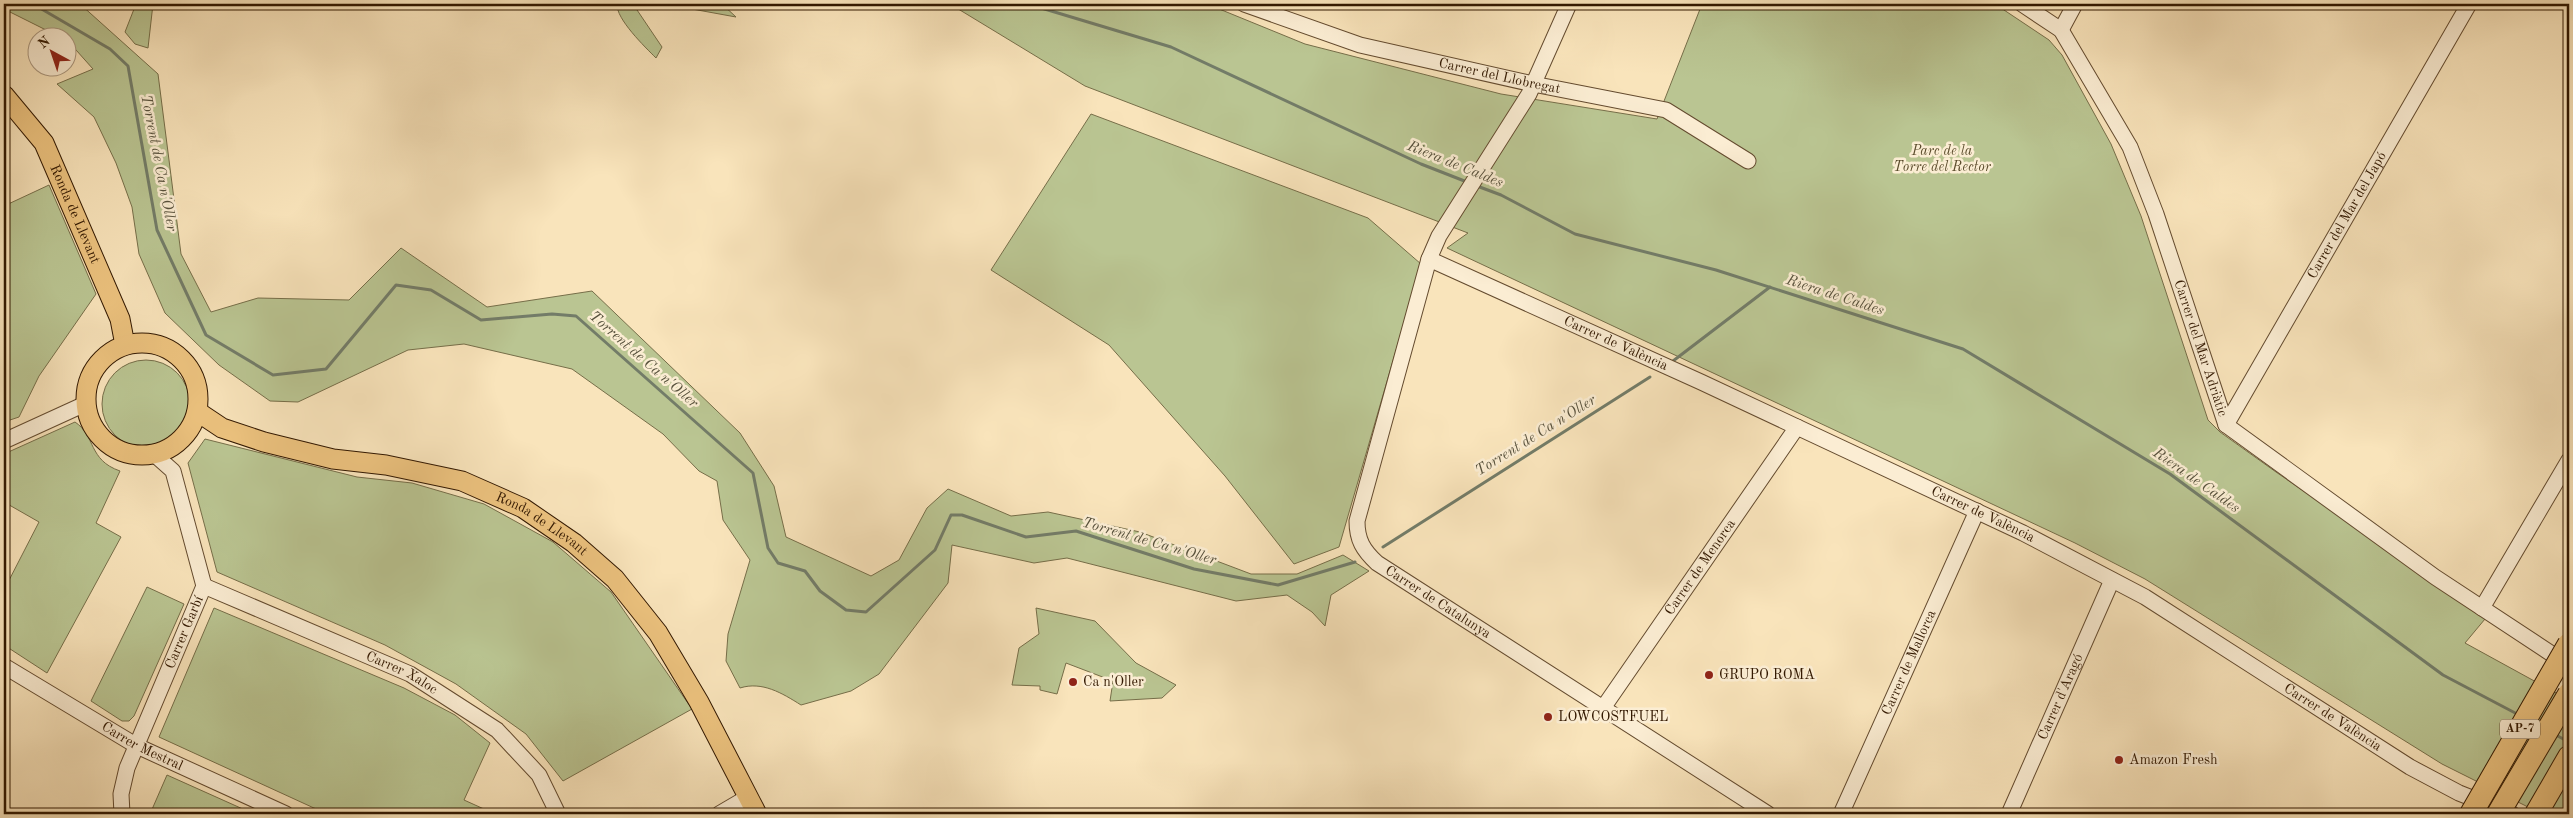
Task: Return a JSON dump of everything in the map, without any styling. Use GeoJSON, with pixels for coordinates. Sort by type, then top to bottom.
{"type":"FeatureCollection","features":[{"type":"Feature","properties":{"kind":"highway","name":"AP-7"},"geometry":{"type":"LineString","coordinates":[[2471,814],[2569,644]]}},
{"type":"Feature","properties":{"kind":"highway","name":"AP-7"},"geometry":{"type":"LineString","coordinates":[[2498,814],[2569,694]]}},
{"type":"Feature","properties":{"kind":"highway"},"geometry":{"type":"LineString","coordinates":[[2536,814],[2569,757]]}},
{"type":"Feature","properties":{"kind":"main road","name":"Ronda de Llevant"},"geometry":{"type":"LineString","coordinates":[[4,95],[44,143],[120,318],[125,345]]}},
{"type":"Feature","properties":{"kind":"main road"},"geometry":{"type":"LineString","coordinates":[[136,343],[156,344],[176,353],[190,367],[199,395],[198,412],[190,430],[173,447],[155,455],[124,454],[111,447],[97,434],[90,423],[85,404],[87,386],[95,367],[108,354],[125,345],[136,343]]}},
{"type":"Feature","properties":{"kind":"main road","name":"Ronda de Llevant"},"geometry":{"type":"LineString","coordinates":[[198,412],[222,428],[264,442],[333,459],[386,465],[462,481],[523,508],[574,543],[615,579],[658,633],[699,702],[757,814]]}},
{"type":"Feature","properties":{"kind":"street","name":"Carrer del Llobregat"},"geometry":{"type":"LineString","coordinates":[[1244,4],[1350,42],[1533,84],[1666,110],[1748,161]]}},
{"type":"Feature","properties":{"kind":"street","name":"Carrer de Catalunya"},"geometry":{"type":"LineString","coordinates":[[1569,4],[1533,84],[1499,144],[1439,236],[1429,259],[1357,521],[1360,544],[1377,563],[1768,814]]}},
{"type":"Feature","properties":{"kind":"street","name":"Carrer del Mar Adriàtic"},"geometry":{"type":"LineString","coordinates":[[2022,4],[2061,30],[2130,147],[2156,214],[2226,425],[2482,608],[2569,666]]}},
{"type":"Feature","properties":{"kind":"street"},"geometry":{"type":"LineString","coordinates":[[2061,30],[2075,4]]}},
{"type":"Feature","properties":{"kind":"street","name":"Carrer del Mar del Japó"},"geometry":{"type":"LineString","coordinates":[[2226,425],[2469,4]]}},
{"type":"Feature","properties":{"kind":"street","name":"Carrer de València"},"geometry":{"type":"LineString","coordinates":[[1429,259],[1977,511],[2112,580],[2146,598],[2410,767],[2459,793],[2512,814]]}},
{"type":"Feature","properties":{"kind":"street"},"geometry":{"type":"LineString","coordinates":[[4,441],[85,404]]}},
{"type":"Feature","properties":{"kind":"street","name":"Carrer de Menorca"},"geometry":{"type":"LineString","coordinates":[[1603,708],[1797,427]]}},
{"type":"Feature","properties":{"kind":"street","name":"Carrer Garbí"},"geometry":{"type":"LineString","coordinates":[[122,814],[121,794],[123,780],[204,586],[173,471],[155,455]]}},
{"type":"Feature","properties":{"kind":"street"},"geometry":{"type":"LineString","coordinates":[[2482,608],[2569,460]]}},
{"type":"Feature","properties":{"kind":"street","name":"Carrer de Mallorca"},"geometry":{"type":"LineString","coordinates":[[1841,814],[1977,511]]}},
{"type":"Feature","properties":{"kind":"street","name":"Carrer d'Aragó"},"geometry":{"type":"LineString","coordinates":[[2009,814],[2112,580]]}},
{"type":"Feature","properties":{"kind":"street","name":"Carrer Xaloc"},"geometry":{"type":"LineString","coordinates":[[204,586],[410,674],[498,730],[539,775],[558,814]]}},
{"type":"Feature","properties":{"kind":"street","name":"Carrer Mestral"},"geometry":{"type":"LineString","coordinates":[[4,666],[137,746],[286,814]]}},
{"type":"Feature","properties":{"kind":"street"},"geometry":{"type":"LineString","coordinates":[[719,814],[748,797]]}},
{"type":"Feature","properties":{"kind":"green space"},"geometry":{"type":"Polygon","coordinates":[[[4,4],[80,4],[158,74],[181,254],[211,312],[258,298],[349,300],[401,248],[487,307],[592,291],[740,433],[774,486],[786,537],[871,576],[899,560],[927,508],[948,489],[1011,516],[1048,512],[1140,532],[1251,574],[1297,574],[1343,555],[1369,571],[1331,595],[1325,626],[1312,612],[1287,595],[1236,601],[1067,558],[1034,563],[952,545],[948,583],[879,674],[851,691],[801,705],[772,689],[756,686],[740,688],[726,661],[728,634],[750,560],[723,520],[717,481],[699,471],[663,434],[572,369],[464,344],[408,350],[298,402],[270,401],[219,365],[165,313],[139,254],[132,207],[116,163],[94,117],[57,84],[71,78],[78,78],[78,75],[93,69],[78,52],[78,28],[42,28],[4,9],[4,4]]]}},
{"type":"Feature","properties":{"kind":"green space"},"geometry":{"type":"Polygon","coordinates":[[[136,4],[153,4],[148,48],[135,44],[125,32],[136,4]]]}},
{"type":"Feature","properties":{"kind":"green space"},"geometry":{"type":"Polygon","coordinates":[[[617,4],[633,4],[662,47],[656,58],[626,25],[617,4]]]}},
{"type":"Feature","properties":{"kind":"green space"},"geometry":{"type":"Polygon","coordinates":[[[666,4],[722,4],[736,17],[670,5],[666,4]]]}},
{"type":"Feature","properties":{"kind":"green space","name":"Parc de la Torre del Rector"},"geometry":{"type":"Polygon","coordinates":[[[950,4],[1207,4],[1305,44],[1501,94],[1657,119],[1702,4],[1995,4],[2049,40],[2062,55],[2111,144],[2141,216],[2208,420],[2220,432],[2464,601],[2485,619],[2465,643],[2569,700],[2569,814],[2542,814],[2442,764],[2145,579],[2075,543],[1447,248],[1468,233],[1085,86],[950,4]]]}},
{"type":"Feature","properties":{"kind":"green space"},"geometry":{"type":"Polygon","coordinates":[[[1091,114],[1368,218],[1421,264],[1339,547],[1294,564],[1225,476],[1109,345],[991,270],[1091,114]]]}},
{"type":"Feature","properties":{"kind":"green space"},"geometry":{"type":"Polygon","coordinates":[[[49,185],[96,294],[39,376],[19,417],[4,422],[4,206],[49,185]]]}},
{"type":"Feature","properties":{"kind":"green space"},"geometry":{"type":"Polygon","coordinates":[[[146,360],[163,363],[171,367],[183,379],[187,387],[190,404],[187,421],[183,429],[171,441],[163,445],[146,448],[129,445],[121,441],[109,429],[105,421],[102,404],[105,387],[109,379],[121,367],[129,363],[146,360]]]}},
{"type":"Feature","properties":{"kind":"green space"},"geometry":{"type":"Polygon","coordinates":[[[75,422],[82,428],[102,461],[120,471],[96,523],[121,537],[47,673],[4,645],[4,590],[39,522],[4,502],[4,454],[75,422]]]}},
{"type":"Feature","properties":{"kind":"green space"},"geometry":{"type":"Polygon","coordinates":[[[205,439],[357,477],[412,483],[484,504],[553,542],[611,592],[692,709],[563,781],[526,734],[456,684],[385,645],[217,572],[188,463],[205,439]]]}},
{"type":"Feature","properties":{"kind":"green space"},"geometry":{"type":"Polygon","coordinates":[[[147,587],[184,604],[134,716],[129,721],[122,721],[91,701],[147,587]]]}},
{"type":"Feature","properties":{"kind":"green space"},"geometry":{"type":"Polygon","coordinates":[[[214,608],[404,688],[455,715],[490,743],[464,800],[495,814],[327,814],[159,737],[214,608]]]}},
{"type":"Feature","properties":{"kind":"green space"},"geometry":{"type":"Polygon","coordinates":[[[1036,608],[1095,621],[1136,663],[1176,685],[1162,698],[1110,701],[1113,681],[1066,663],[1057,694],[1040,690],[1040,686],[1012,685],[1019,648],[1039,634],[1036,608]]]}},
{"type":"Feature","properties":{"kind":"green space"},"geometry":{"type":"Polygon","coordinates":[[[167,775],[254,814],[150,814],[167,775]]]}},
{"type":"Feature","properties":{"kind":"waterway","name":"Torrent de Ca n'Oller"},"geometry":{"type":"LineString","coordinates":[[33,4],[110,49],[128,66],[157,230],[206,335],[273,375],[326,369],[396,285],[431,290],[481,320],[552,314],[576,316],[753,473],[768,548],[778,563],[805,571],[820,591],[846,610],[866,612],[935,550],[951,515],[962,515],[1026,537],[1076,531],[1194,569],[1278,585],[1355,562]]}},
{"type":"Feature","properties":{"kind":"waterway","name":"Riera de Caldes"},"geometry":{"type":"LineString","coordinates":[[1028,4],[1171,47],[1421,164],[1467,182]]}},
{"type":"Feature","properties":{"kind":"waterway","name":"Riera de Caldes"},"geometry":{"type":"LineString","coordinates":[[1477,186],[1501,195],[1575,234],[1716,270],[1963,349],[2170,474],[2443,675],[2519,715]]}},
{"type":"Feature","properties":{"kind":"waterway","name":"Torrent de Ca n'Oller"},"geometry":{"type":"LineString","coordinates":[[1673,361],[1770,287]]}},
{"type":"Feature","properties":{"kind":"waterway","name":"Torrent de Ca n'Oller"},"geometry":{"type":"LineString","coordinates":[[1383,547],[1650,377]]}},
{"type":"Feature","properties":{"kind":"waterway","name":"Riera de Caldes"},"geometry":{"type":"LineString","coordinates":[[2554,734],[2569,742]]}},
{"type":"Feature","properties":{"kind":"place","name":"GRUPO ROMA"},"geometry":{"type":"Point","coordinates":[1709,675]}},
{"type":"Feature","properties":{"kind":"place","name":"Ca n'Oller"},"geometry":{"type":"Point","coordinates":[1073,682]}},
{"type":"Feature","properties":{"kind":"place","name":"LOWCOSTFUEL"},"geometry":{"type":"Point","coordinates":[1548,717]}},
{"type":"Feature","properties":{"kind":"place","name":"Amazon Fresh"},"geometry":{"type":"Point","coordinates":[2119,760]}}]}
